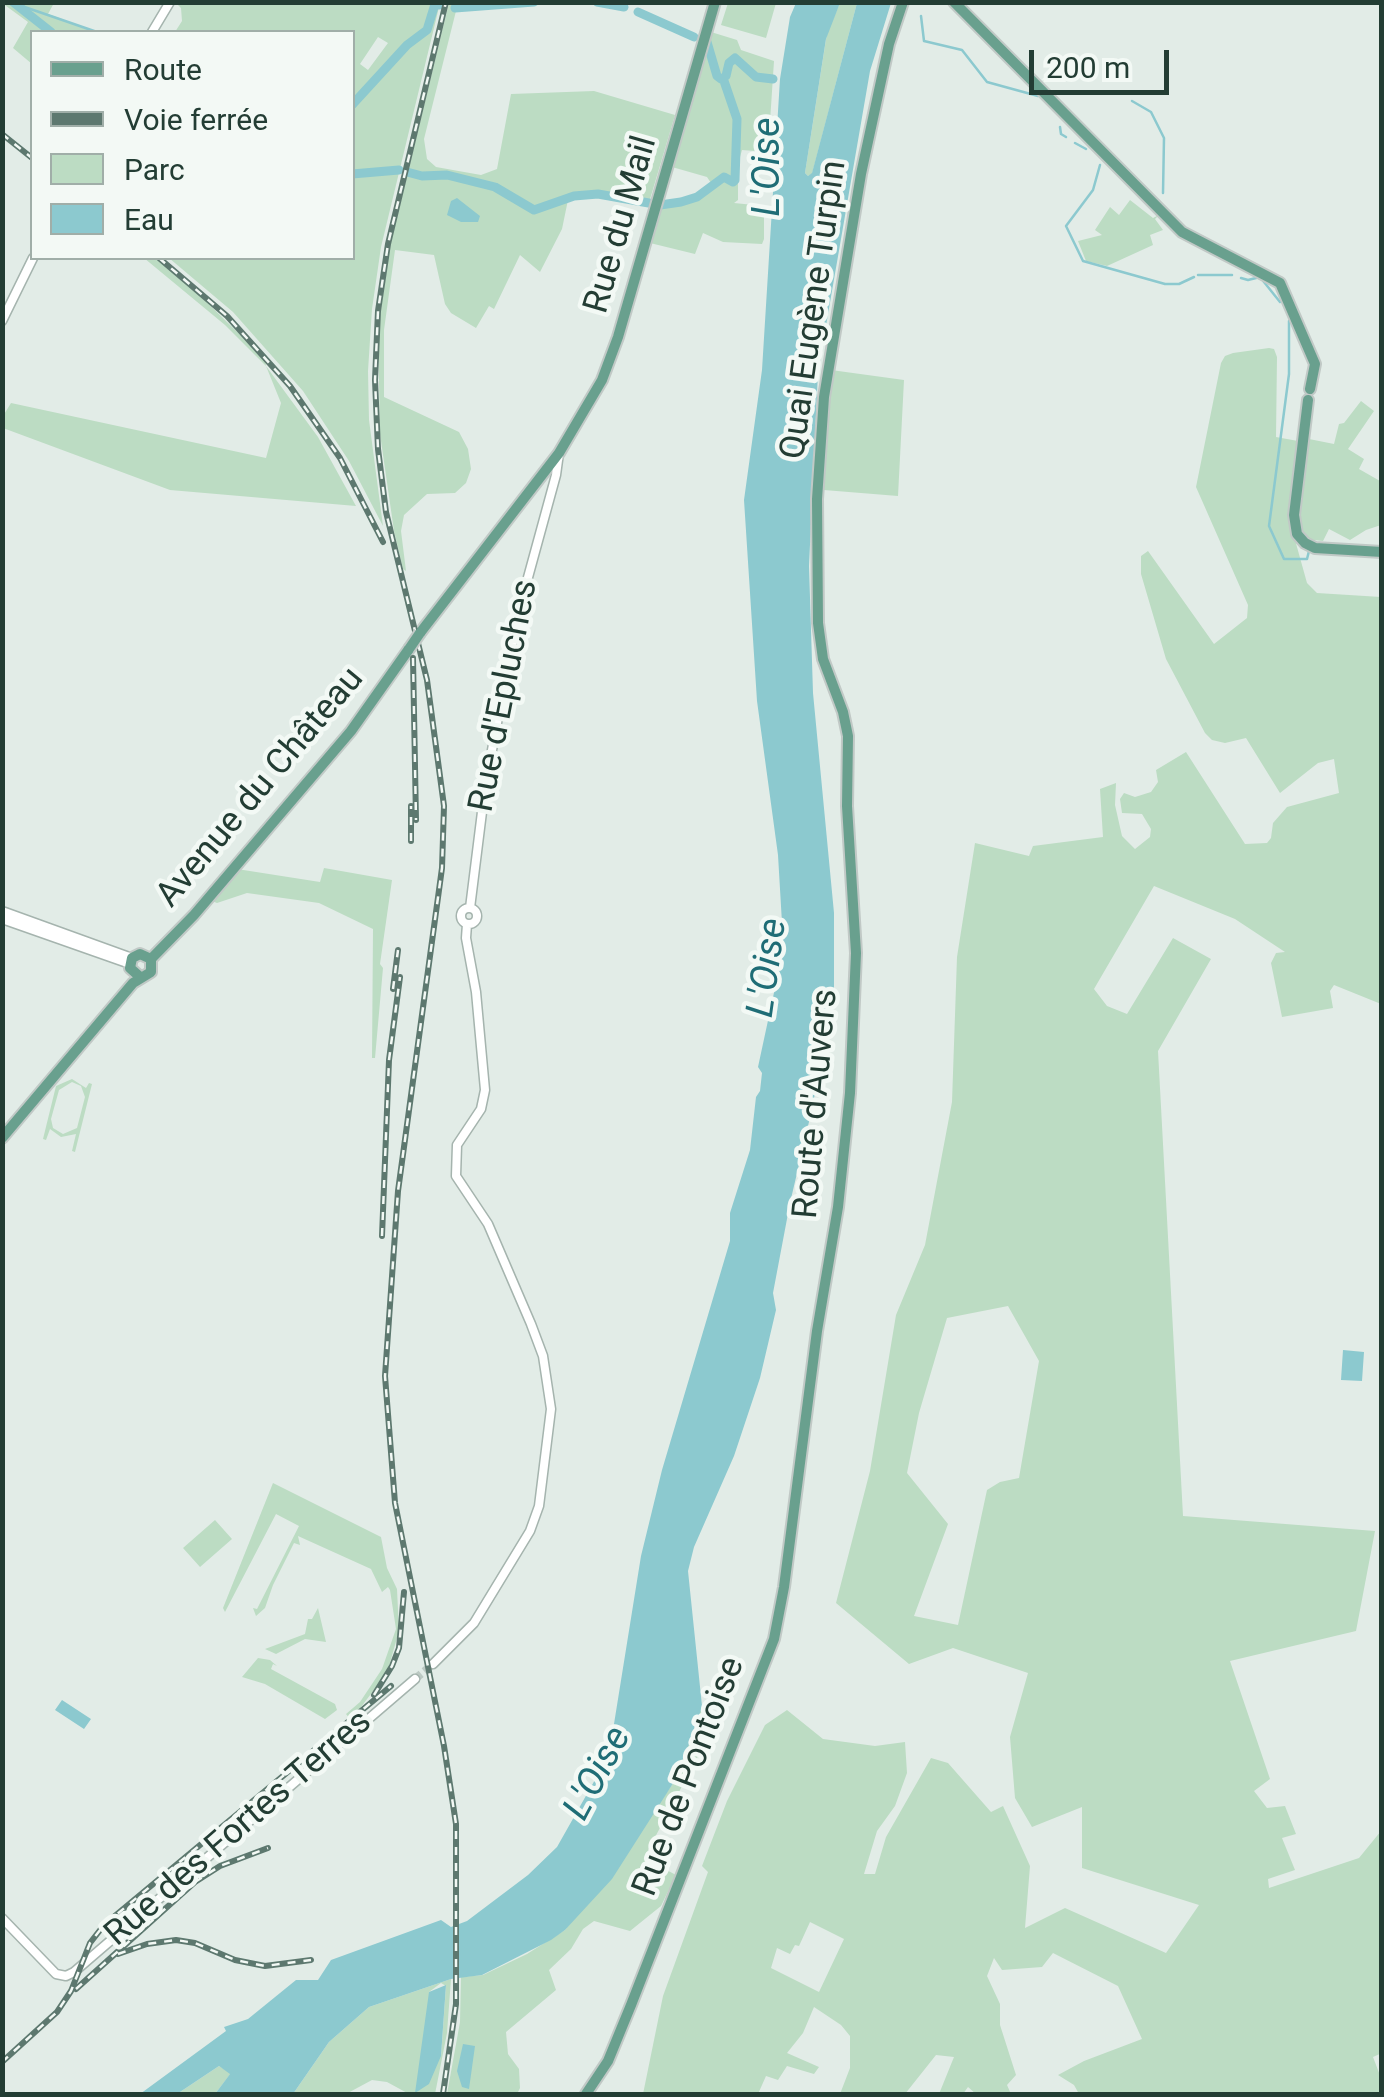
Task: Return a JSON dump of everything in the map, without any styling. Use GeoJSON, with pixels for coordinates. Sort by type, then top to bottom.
{"type":"FeatureCollection","features":[{"type":"Feature","properties":{"kind":"main road","name":"Rue du Mail"},"geometry":{"type":"LineString","coordinates":[[559,453],[608,367],[714,2]]}},
{"type":"Feature","properties":{"kind":"main road","name":"Quai Eugène Turpin"},"geometry":{"type":"LineString","coordinates":[[849,746],[843,712],[819,640],[817,500],[824,396],[860,174],[889,44],[903,2]]}},
{"type":"Feature","properties":{"kind":"main road"},"geometry":{"type":"LineString","coordinates":[[954,2],[1173,223],[1196,240],[1280,283],[1310,354],[1294,515],[1296,530],[1309,546],[1382,552]]}},
{"type":"Feature","properties":{"kind":"main road"},"geometry":{"type":"LineString","coordinates":[[544,471],[559,453]]}},
{"type":"Feature","properties":{"kind":"main road","name":"Avenue du Château"},"geometry":{"type":"LineString","coordinates":[[134,968],[151,972],[151,959],[194,916],[352,730],[408,648],[544,471]]}},
{"type":"Feature","properties":{"kind":"main road","name":"Route d'Auvers"},"geometry":{"type":"LineString","coordinates":[[800,1465],[820,1311],[834,1239],[850,1092],[856,940],[848,806],[849,746]]}},
{"type":"Feature","properties":{"kind":"main road"},"geometry":{"type":"LineString","coordinates":[[2,1129],[126,987],[140,954],[151,959]]}},
{"type":"Feature","properties":{"kind":"main road"},"geometry":{"type":"LineString","coordinates":[[2,1138],[134,968]]}},
{"type":"Feature","properties":{"kind":"main road","name":"Rue de Pontoise"},"geometry":{"type":"LineString","coordinates":[[586,2094],[608,2061],[626,2018],[774,1639],[800,1465]]}},
{"type":"Feature","properties":{"kind":"street"},"geometry":{"type":"LineString","coordinates":[[153,30],[170,2]]}},
{"type":"Feature","properties":{"kind":"street"},"geometry":{"type":"LineString","coordinates":[[2,322],[33,260]]}},
{"type":"Feature","properties":{"kind":"street","name":"Rue d'Epluches"},"geometry":{"type":"LineString","coordinates":[[433,1664],[474,1623],[530,1531],[539,1506],[551,1409],[543,1356],[531,1324],[488,1224],[456,1176],[457,1145],[480,1108],[485,1090],[476,992],[466,938],[467,924],[477,918],[470,908],[485,788],[509,658],[559,453]]}},
{"type":"Feature","properties":{"kind":"street"},"geometry":{"type":"LineString","coordinates":[[544,471],[553,483]]}},
{"type":"Feature","properties":{"kind":"street"},"geometry":{"type":"LineString","coordinates":[[2,911],[134,968]]}},
{"type":"Feature","properties":{"kind":"street"},"geometry":{"type":"LineString","coordinates":[[2,919],[134,968]]}},
{"type":"Feature","properties":{"kind":"street","name":"Rue des Fortes Terres"},"geometry":{"type":"LineString","coordinates":[[2,1918],[51,1970],[61,1976],[80,1968],[415,1679]]}},
{"type":"Feature","properties":{"kind":"green space"},"geometry":{"type":"Polygon","coordinates":[[[2,3],[54,3],[48,14],[92,30],[30,30],[30,62],[13,48],[28,22],[2,3]]]}},
{"type":"Feature","properties":{"kind":"green space"},"geometry":{"type":"Polygon","coordinates":[[[176,3],[440,3],[381,247],[372,309],[369,420],[383,526],[349,461],[303,391],[233,312],[171,260],[355,260],[355,30],[176,30],[182,21],[181,8],[176,3]],[[378,37],[360,64],[368,70],[388,43],[378,37]]]}},
{"type":"Feature","properties":{"kind":"green space"},"geometry":{"type":"Polygon","coordinates":[[[449,3],[458,3],[424,139],[427,159],[436,167],[481,175],[497,169],[511,94],[594,91],[675,115],[648,206],[598,196],[569,195],[562,229],[540,272],[520,255],[494,309],[489,306],[476,328],[451,313],[445,304],[434,255],[395,250],[384,330],[384,397],[459,432],[468,449],[471,469],[466,483],[455,493],[427,494],[404,515],[401,531],[406,571],[394,531],[380,434],[378,330],[390,246],[449,3]]]}},
{"type":"Feature","properties":{"kind":"green space"},"geometry":{"type":"Polygon","coordinates":[[[728,3],[776,3],[766,38],[721,25],[728,3]]]}},
{"type":"Feature","properties":{"kind":"green space"},"geometry":{"type":"Polygon","coordinates":[[[840,3],[857,3],[812,174],[808,176],[805,173],[827,33],[840,3]]]}},
{"type":"Feature","properties":{"kind":"green space"},"geometry":{"type":"Polygon","coordinates":[[[711,32],[737,40],[741,50],[774,61],[768,152],[742,150],[738,200],[734,203],[764,206],[764,239],[762,244],[723,242],[703,233],[695,254],[650,243],[660,203],[695,196],[711,183],[707,177],[672,167],[711,32]]]}},
{"type":"Feature","properties":{"kind":"green space"},"geometry":{"type":"Polygon","coordinates":[[[1130,200],[1153,218],[1159,215],[1155,219],[1163,230],[1150,235],[1153,245],[1107,266],[1086,261],[1078,241],[1102,235],[1095,230],[1110,207],[1119,215],[1130,200]]]}},
{"type":"Feature","properties":{"kind":"green space"},"geometry":{"type":"Polygon","coordinates":[[[146,260],[158,260],[189,285],[265,359],[266,366],[225,325],[146,260]]]}},
{"type":"Feature","properties":{"kind":"green space"},"geometry":{"type":"Polygon","coordinates":[[[1269,348],[1274,349],[1277,357],[1276,437],[1298,441],[1292,529],[1307,583],[1317,593],[1381,597],[1381,1004],[1334,985],[1330,991],[1333,1008],[1282,1017],[1271,963],[1276,953],[1285,952],[1235,919],[1154,886],[1094,989],[1107,1006],[1127,1014],[1173,938],[1211,959],[1158,1051],[1183,1516],[1375,1531],[1356,1631],[1230,1661],[1270,1779],[1254,1791],[1267,1808],[1285,1806],[1296,1834],[1282,1838],[1295,1870],[1268,1879],[1269,1888],[1359,1858],[1381,1831],[1382,2053],[1373,2057],[1381,2078],[1381,2094],[1079,2094],[1074,2085],[1058,2075],[1142,2039],[1118,1986],[1053,1953],[1042,1967],[1002,1970],[994,1958],[987,1976],[1000,2004],[1000,2025],[1016,2075],[1007,2085],[1011,2094],[976,2094],[968,2087],[963,2094],[939,2094],[954,2057],[936,2055],[905,2094],[840,2094],[850,2068],[850,2036],[814,2007],[803,2033],[787,2053],[819,2067],[814,2074],[787,2066],[778,2080],[766,2076],[758,2094],[643,2094],[663,1996],[708,1872],[702,1866],[727,1801],[765,1725],[787,1710],[823,1739],[875,1746],[905,1742],[907,1773],[895,1806],[877,1831],[864,1874],[875,1874],[886,1837],[931,1758],[948,1763],[991,1812],[1003,1806],[1030,1866],[1025,1928],[1065,1908],[1166,1953],[1199,1905],[1082,1868],[1082,1807],[1032,1827],[1015,1798],[1010,1737],[1028,1673],[953,1648],[909,1664],[836,1603],[870,1471],[896,1315],[925,1245],[952,1102],[957,957],[975,843],[1029,856],[1033,846],[1103,837],[1100,789],[1116,783],[1115,805],[1122,836],[1135,849],[1150,837],[1151,829],[1142,814],[1122,813],[1120,799],[1124,793],[1135,797],[1151,792],[1158,782],[1156,770],[1186,752],[1245,844],[1267,843],[1273,823],[1287,807],[1339,793],[1334,759],[1318,763],[1280,793],[1246,738],[1225,743],[1212,740],[1205,733],[1166,659],[1141,574],[1141,556],[1148,551],[1214,644],[1247,618],[1248,605],[1196,487],[1221,363],[1233,353],[1269,348]],[[1008,1306],[947,1318],[919,1413],[907,1473],[948,1524],[914,1616],[958,1625],[987,1490],[1019,1478],[1039,1361],[1008,1306]],[[810,1922],[799,1946],[795,1945],[790,1954],[777,1948],[771,1968],[819,1992],[844,1939],[810,1922]]]}},
{"type":"Feature","properties":{"kind":"green space"},"geometry":{"type":"Polygon","coordinates":[[[266,366],[318,437],[356,506],[170,490],[3,428],[3,416],[11,403],[266,458],[281,403],[266,366]]]}},
{"type":"Feature","properties":{"kind":"green space"},"geometry":{"type":"Polygon","coordinates":[[[831,370],[904,380],[898,496],[824,490],[825,417],[831,370]]]}},
{"type":"Feature","properties":{"kind":"green space"},"geometry":{"type":"Polygon","coordinates":[[[1361,401],[1374,411],[1348,449],[1364,459],[1359,469],[1380,481],[1381,448],[1381,525],[1350,540],[1329,529],[1323,541],[1305,539],[1300,535],[1300,498],[1309,439],[1334,444],[1339,424],[1361,401]]]}},
{"type":"Feature","properties":{"kind":"green space"},"geometry":{"type":"Polygon","coordinates":[[[324,868],[392,880],[380,964],[383,968],[375,1058],[373,929],[319,903],[247,893],[217,903],[212,901],[237,869],[320,882],[324,868]]]}},
{"type":"Feature","properties":{"kind":"green space"},"geometry":{"type":"Polygon","coordinates":[[[72,1079],[86,1088],[92,1084],[75,1152],[72,1151],[76,1134],[61,1137],[50,1129],[46,1140],[43,1139],[56,1086],[72,1079]],[[72,1082],[59,1090],[51,1119],[53,1128],[63,1134],[77,1128],[85,1097],[81,1086],[72,1082]]]}},
{"type":"Feature","properties":{"kind":"green space"},"geometry":{"type":"Polygon","coordinates":[[[273,1483],[381,1537],[387,1568],[397,1589],[399,1631],[387,1673],[351,1720],[346,1714],[360,1702],[382,1669],[396,1629],[390,1590],[388,1587],[382,1592],[371,1569],[298,1536],[300,1545],[294,1543],[265,1608],[256,1616],[253,1608],[257,1609],[299,1526],[276,1514],[225,1612],[223,1608],[273,1483]]]}},
{"type":"Feature","properties":{"kind":"green space"},"geometry":{"type":"Polygon","coordinates":[[[215,1520],[232,1539],[200,1567],[183,1548],[215,1520]]]}},
{"type":"Feature","properties":{"kind":"green space"},"geometry":{"type":"Polygon","coordinates":[[[318,1608],[326,1642],[305,1639],[276,1654],[265,1649],[305,1634],[308,1619],[318,1608]]]}},
{"type":"Feature","properties":{"kind":"green space"},"geometry":{"type":"Polygon","coordinates":[[[258,1658],[270,1660],[277,1666],[273,1664],[271,1669],[335,1704],[337,1710],[325,1719],[265,1684],[242,1677],[258,1658]]]}},
{"type":"Feature","properties":{"kind":"green space"},"geometry":{"type":"Polygon","coordinates":[[[713,1703],[698,1756],[644,1858],[676,1875],[661,1906],[630,1931],[594,1921],[549,1970],[556,1990],[506,2032],[508,2054],[519,2069],[517,2094],[447,2094],[460,2022],[461,1977],[483,1975],[565,1930],[672,1785],[702,1706],[713,1703]]]}},
{"type":"Feature","properties":{"kind":"green space"},"geometry":{"type":"Polygon","coordinates":[[[451,1979],[447,2033],[435,2094],[409,2094],[387,2082],[372,2080],[346,2094],[293,2094],[329,2042],[369,2007],[451,1979]],[[441,1983],[429,1992],[441,2056],[446,1986],[441,1983]]]}},
{"type":"Feature","properties":{"kind":"green space"},"geometry":{"type":"Polygon","coordinates":[[[219,2066],[231,2073],[215,2094],[177,2094],[219,2066]]]}},
{"type":"Feature","properties":{"kind":"water","name":"L'Oise"},"geometry":{"type":"Polygon","coordinates":[[[796,3],[840,3],[826,39],[805,173],[808,176],[812,173],[857,3],[891,3],[870,71],[818,372],[809,566],[813,693],[834,913],[834,994],[790,1203],[773,1293],[776,1310],[760,1378],[688,1571],[702,1706],[695,1730],[672,1785],[612,1879],[551,1940],[482,1975],[451,1979],[369,2007],[329,2042],[293,2094],[215,2094],[230,2074],[219,2066],[177,2094],[140,2094],[226,2031],[224,2027],[248,2019],[296,1980],[318,1980],[331,1960],[441,1920],[451,1927],[467,1921],[528,1875],[557,1847],[609,1755],[641,1556],[662,1470],[730,1241],[730,1213],[750,1150],[762,1073],[758,1067],[778,974],[782,923],[778,855],[757,701],[744,500],[762,370],[780,79],[796,3]]]}},
{"type":"Feature","properties":{"kind":"water"},"geometry":{"type":"Polygon","coordinates":[[[457,198],[480,216],[478,222],[461,222],[447,215],[451,201],[457,198]]]}},
{"type":"Feature","properties":{"kind":"water"},"geometry":{"type":"Polygon","coordinates":[[[1343,1350],[1364,1352],[1362,1381],[1341,1380],[1343,1350]]]}},
{"type":"Feature","properties":{"kind":"water"},"geometry":{"type":"Polygon","coordinates":[[[62,1700],[91,1719],[84,1729],[55,1710],[62,1700]]]}},
{"type":"Feature","properties":{"kind":"water"},"geometry":{"type":"Polygon","coordinates":[[[446,1985],[441,2056],[429,2084],[415,2093],[429,1992],[446,1985]]]}},
{"type":"Feature","properties":{"kind":"water"},"geometry":{"type":"Polygon","coordinates":[[[463,2044],[475,2046],[469,2089],[462,2087],[457,2071],[463,2044]]]}},
{"type":"Feature","properties":{"kind":"waterway"},"geometry":{"type":"LineString","coordinates":[[13,2],[48,30]]}},
{"type":"Feature","properties":{"kind":"waterway"},"geometry":{"type":"LineString","coordinates":[[455,8],[534,2]]}},
{"type":"Feature","properties":{"kind":"waterway"},"geometry":{"type":"LineString","coordinates":[[597,2],[624,7]]}},
{"type":"Feature","properties":{"kind":"waterway"},"geometry":{"type":"LineString","coordinates":[[16,4],[91,30]]}},
{"type":"Feature","properties":{"kind":"waterway"},"geometry":{"type":"LineString","coordinates":[[355,102],[407,45],[427,30],[435,4],[440,5]]}},
{"type":"Feature","properties":{"kind":"waterway"},"geometry":{"type":"LineString","coordinates":[[638,12],[694,37]]}},
{"type":"Feature","properties":{"kind":"waterway"},"geometry":{"type":"LineString","coordinates":[[921,16],[924,41],[962,50],[987,82],[1038,96]]}},
{"type":"Feature","properties":{"kind":"waterway"},"geometry":{"type":"LineString","coordinates":[[707,42],[721,79]]}},
{"type":"Feature","properties":{"kind":"waterway"},"geometry":{"type":"LineString","coordinates":[[726,76],[729,63],[735,58],[756,77],[773,79]]}},
{"type":"Feature","properties":{"kind":"waterway","name":"L'Oise"},"geometry":{"type":"LineString","coordinates":[[407,172],[447,175],[495,187],[534,210],[574,196],[598,194],[660,205],[681,202],[697,197],[724,177],[735,180],[737,119],[723,78]]}},
{"type":"Feature","properties":{"kind":"waterway"},"geometry":{"type":"LineString","coordinates":[[1132,101],[1151,112],[1164,138],[1163,193]]}},
{"type":"Feature","properties":{"kind":"waterway"},"geometry":{"type":"LineString","coordinates":[[1060,127],[1066,137]]}},
{"type":"Feature","properties":{"kind":"waterway"},"geometry":{"type":"LineString","coordinates":[[1075,143],[1086,149]]}},
{"type":"Feature","properties":{"kind":"waterway"},"geometry":{"type":"LineString","coordinates":[[1100,165],[1093,190],[1066,226],[1083,261],[1165,284],[1179,284],[1194,277]]}},
{"type":"Feature","properties":{"kind":"waterway"},"geometry":{"type":"LineString","coordinates":[[355,174],[399,170]]}},
{"type":"Feature","properties":{"kind":"waterway"},"geometry":{"type":"LineString","coordinates":[[1198,275],[1232,275]]}},
{"type":"Feature","properties":{"kind":"waterway"},"geometry":{"type":"LineString","coordinates":[[1241,278],[1260,277],[1280,302]]}},
{"type":"Feature","properties":{"kind":"waterway"},"geometry":{"type":"LineString","coordinates":[[1289,321],[1289,374],[1269,526],[1284,559],[1307,559],[1309,551]]}},
{"type":"Feature","properties":{"kind":"tunnel"},"geometry":{"type":"LineString","coordinates":[[415,1679],[433,1664]]}},
{"type":"Feature","properties":{"kind":"railway"},"geometry":{"type":"LineString","coordinates":[[443,2094],[456,2004],[456,1824],[395,1503],[385,1376],[398,1191],[442,868],[444,806],[427,680],[386,512],[375,380],[378,311],[388,244],[446,2]]}},
{"type":"Feature","properties":{"kind":"railway"},"geometry":{"type":"LineString","coordinates":[[2,134],[30,156]]}},
{"type":"Feature","properties":{"kind":"railway"},"geometry":{"type":"LineString","coordinates":[[161,260],[227,316],[290,386],[340,458],[383,542]]}},
{"type":"Feature","properties":{"kind":"railway"},"geometry":{"type":"LineString","coordinates":[[413,658],[416,820]]}},
{"type":"Feature","properties":{"kind":"railway"},"geometry":{"type":"LineString","coordinates":[[411,806],[411,841]]}},
{"type":"Feature","properties":{"kind":"railway"},"geometry":{"type":"LineString","coordinates":[[393,989],[398,950]]}},
{"type":"Feature","properties":{"kind":"railway"},"geometry":{"type":"LineString","coordinates":[[382,1236],[389,1060],[400,977]]}},
{"type":"Feature","properties":{"kind":"railway"},"geometry":{"type":"LineString","coordinates":[[374,1695],[399,1648],[404,1592]]}},
{"type":"Feature","properties":{"kind":"railway"},"geometry":{"type":"LineString","coordinates":[[2,2062],[57,2012],[71,1991],[90,1943],[104,1925],[391,1686]]}},
{"type":"Feature","properties":{"kind":"railway"},"geometry":{"type":"LineString","coordinates":[[76,1989],[195,1882],[220,1866],[268,1848]]}},
{"type":"Feature","properties":{"kind":"railway"},"geometry":{"type":"LineString","coordinates":[[118,1954],[176,1940],[265,1966],[311,1960]]}}]}
